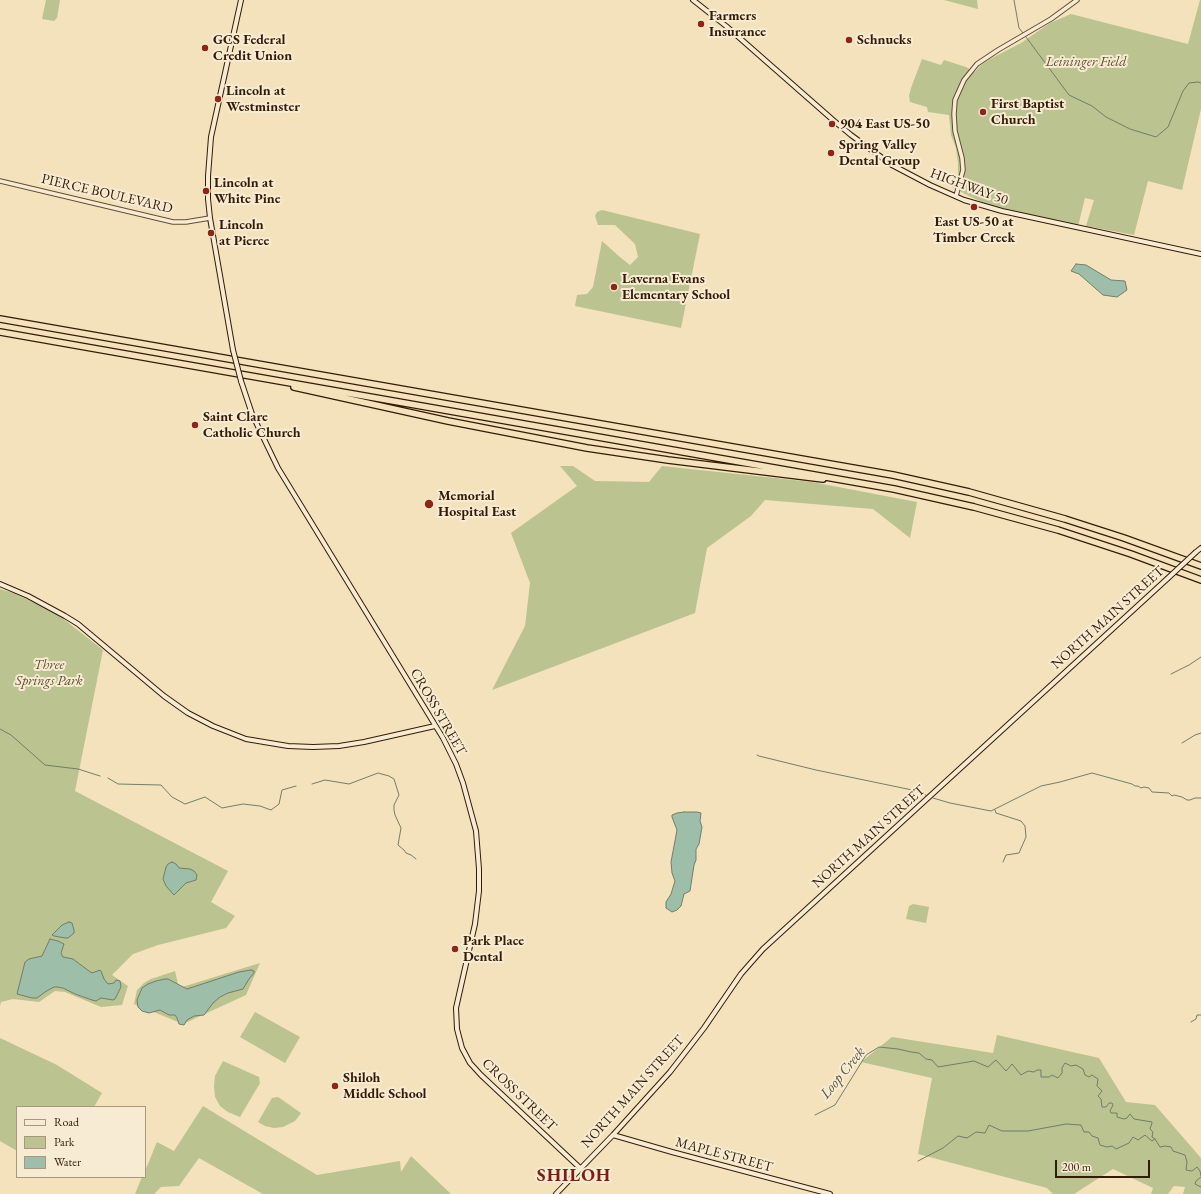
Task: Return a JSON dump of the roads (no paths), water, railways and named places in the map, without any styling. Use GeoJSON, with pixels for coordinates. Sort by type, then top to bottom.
{"type":"FeatureCollection","features":[{"type":"Feature","properties":{"kind":"highway"},"geometry":{"type":"LineString","coordinates":[[0,319],[893,475],[969,492],[1051,515],[1117,536],[1201,566]]}},
{"type":"Feature","properties":{"kind":"highway"},"geometry":{"type":"LineString","coordinates":[[0,332],[806,472],[919,494],[974,507],[1058,530],[1131,554],[1201,580]]}},
{"type":"Feature","properties":{"kind":"highway"},"geometry":{"type":"LineString","coordinates":[[265,378],[328,395],[448,422],[580,446],[668,460],[817,478],[897,492],[919,494]]}},
{"type":"Feature","properties":{"kind":"main road","name":"CROSS STREET"},"geometry":{"type":"LineString","coordinates":[[241,0],[212,137],[208,176],[210,218],[233,350],[241,381],[252,414],[278,468],[435,726],[456,764],[463,783],[476,831],[480,891],[475,924],[456,1008],[456,1022],[459,1040],[464,1053],[475,1068],[580,1168]]}},
{"type":"Feature","properties":{"kind":"main road","name":"HIGHWAY 50"},"geometry":{"type":"LineString","coordinates":[[693,0],[726,26],[833,120],[871,150],[907,174],[956,196],[983,206],[1020,216],[1201,254]]}},
{"type":"Feature","properties":{"kind":"main road","name":"NORTH MAIN STREET"},"geometry":{"type":"LineString","coordinates":[[556,1194],[613,1135],[670,1072],[741,974],[763,949],[1201,548]]}},
{"type":"Feature","properties":{"kind":"main road"},"geometry":{"type":"LineString","coordinates":[[0,584],[28,596],[78,624],[164,696],[188,713],[214,726],[246,739],[288,746],[313,748],[364,742],[435,726]]}},
{"type":"Feature","properties":{"kind":"main road","name":"MAPLE STREET"},"geometry":{"type":"LineString","coordinates":[[613,1135],[830,1194]]}},
{"type":"Feature","properties":{"kind":"street"},"geometry":{"type":"LineString","coordinates":[[956,196],[963,170],[962,158],[954,131],[954,114],[955,100],[964,80],[981,61],[1051,19],[1077,0]]}},
{"type":"Feature","properties":{"kind":"street","name":"PIERCE BOULEVARD"},"geometry":{"type":"LineString","coordinates":[[0,181],[173,222],[186,222],[210,218]]}},
{"type":"Feature","properties":{"kind":"water"},"geometry":{"type":"Polygon","coordinates":[[[1076,264],[1086,265],[1111,280],[1125,281],[1127,290],[1117,297],[1103,295],[1079,274],[1071,271],[1076,264]]]}},
{"type":"Feature","properties":{"kind":"water"},"geometry":{"type":"Polygon","coordinates":[[[684,812],[701,813],[700,821],[702,827],[699,844],[696,849],[696,860],[690,891],[684,894],[681,906],[672,912],[666,908],[666,902],[671,894],[675,881],[672,873],[671,862],[677,830],[672,815],[684,812]]]}},
{"type":"Feature","properties":{"kind":"water"},"geometry":{"type":"Polygon","coordinates":[[[172,862],[179,868],[194,871],[197,875],[196,880],[186,883],[174,895],[166,886],[163,879],[166,867],[172,862]]]}},
{"type":"Feature","properties":{"kind":"water"},"geometry":{"type":"Polygon","coordinates":[[[69,922],[72,923],[74,933],[68,938],[52,935],[62,925],[69,922]]]}},
{"type":"Feature","properties":{"kind":"water"},"geometry":{"type":"Polygon","coordinates":[[[50,939],[64,944],[61,953],[63,957],[73,959],[92,973],[100,970],[108,984],[114,983],[116,980],[120,981],[121,987],[115,999],[101,998],[96,1001],[57,987],[54,987],[37,998],[17,994],[25,962],[29,959],[42,956],[50,939]]]}},
{"type":"Feature","properties":{"kind":"water"},"geometry":{"type":"Polygon","coordinates":[[[254,971],[254,973],[243,989],[220,997],[213,1003],[204,1015],[194,1016],[187,1020],[184,1025],[179,1024],[175,1015],[169,1015],[160,1010],[149,1013],[142,1011],[138,1007],[137,1000],[142,988],[156,981],[168,979],[187,989],[239,972],[254,971]]]}},
{"type":"Feature","properties":{"kind":"waterway"},"geometry":{"type":"LineString","coordinates":[[1014,0],[1019,28],[1023,33]]}},
{"type":"Feature","properties":{"kind":"waterway"},"geometry":{"type":"LineString","coordinates":[[1026,37],[1069,95],[1092,106],[1106,117],[1130,129],[1156,137],[1168,127],[1183,91],[1189,83],[1201,83]]}},
{"type":"Feature","properties":{"kind":"waterway"},"geometry":{"type":"LineString","coordinates":[[1171,674],[1201,657]]}},
{"type":"Feature","properties":{"kind":"waterway"},"geometry":{"type":"LineString","coordinates":[[0,729],[11,735],[45,765],[78,769],[100,776]]}},
{"type":"Feature","properties":{"kind":"waterway"},"geometry":{"type":"LineString","coordinates":[[1182,743],[1201,733]]}},
{"type":"Feature","properties":{"kind":"waterway"},"geometry":{"type":"LineString","coordinates":[[757,755],[816,770],[917,791],[926,795]]}},
{"type":"Feature","properties":{"kind":"waterway"},"geometry":{"type":"LineString","coordinates":[[312,784],[325,780],[349,784],[378,773],[394,779],[399,795],[394,805],[395,815],[401,828],[398,845],[406,853],[416,859]]}},
{"type":"Feature","properties":{"kind":"waterway"},"geometry":{"type":"LineString","coordinates":[[933,798],[991,811],[1041,786],[1092,773],[1141,788],[1149,788],[1152,792],[1169,793],[1172,796],[1182,797],[1187,800],[1201,798]]}},
{"type":"Feature","properties":{"kind":"waterway"},"geometry":{"type":"LineString","coordinates":[[108,778],[118,784],[161,785],[172,797],[185,804],[205,797],[222,808],[243,804],[260,806],[271,810],[279,804],[282,790],[296,786]]}},
{"type":"Feature","properties":{"kind":"waterway"},"geometry":{"type":"LineString","coordinates":[[995,810],[996,813],[1021,821],[1025,826],[1026,837],[1019,853],[1006,855],[1003,862]]}},
{"type":"Feature","properties":{"kind":"waterway"},"geometry":{"type":"LineString","coordinates":[[1191,1022],[1196,1019],[1197,1015],[1201,1015]]}},
{"type":"Feature","properties":{"kind":"waterway","name":"Loop Creek"},"geometry":{"type":"LineString","coordinates":[[815,1115],[835,1105],[866,1055],[879,1047],[919,1053],[926,1059],[932,1060],[938,1067],[974,1061],[988,1067],[996,1060],[1006,1071],[1012,1064],[1021,1075],[1028,1071],[1034,1072],[1041,1070],[1041,1077],[1049,1077],[1052,1075],[1058,1078],[1062,1073],[1062,1068],[1065,1063],[1071,1066],[1076,1065],[1083,1069],[1085,1075],[1089,1077],[1092,1075],[1098,1079],[1097,1086],[1102,1091],[1098,1096],[1101,1099],[1102,1107],[1106,1107],[1109,1103],[1112,1103],[1113,1105],[1110,1111],[1111,1113],[1117,1113],[1117,1117],[1124,1119],[1130,1114],[1134,1119],[1152,1122],[1150,1129],[1153,1132],[1152,1137],[1160,1147],[1171,1147],[1173,1151],[1185,1155],[1187,1162],[1186,1170],[1192,1171],[1197,1167],[1201,1176]]}},
{"type":"Feature","properties":{"kind":"waterway"},"geometry":{"type":"LineString","coordinates":[[918,1161],[943,1148],[958,1136],[967,1138],[976,1132],[985,1133],[989,1125],[1002,1131],[1028,1131],[1066,1124],[1081,1125],[1084,1132],[1089,1132],[1092,1136],[1098,1138],[1100,1145],[1107,1147],[1112,1146],[1116,1149],[1129,1143],[1133,1137],[1138,1140],[1145,1135],[1152,1141],[1155,1139]]}},
{"type":"Feature","properties":{"kind":"waterway","name":"Loop Creek"},"geometry":{"type":"LineString","coordinates":[[1201,1177],[1195,1184],[1201,1187]]}},
{"type":"Feature","properties":{"kind":"place","name":"Farmers Insurance"},"geometry":{"type":"Point","coordinates":[701,24]}},
{"type":"Feature","properties":{"kind":"place","name":"Schnucks"},"geometry":{"type":"Point","coordinates":[849,40]}},
{"type":"Feature","properties":{"kind":"place","name":"GCS Federal Credit Union"},"geometry":{"type":"Point","coordinates":[205,48]}},
{"type":"Feature","properties":{"kind":"place","name":"Lincoln at Westminster"},"geometry":{"type":"Point","coordinates":[218,99]}},
{"type":"Feature","properties":{"kind":"place","name":"First Baptist Church"},"geometry":{"type":"Point","coordinates":[983,112]}},
{"type":"Feature","properties":{"kind":"place","name":"904 East US-50"},"geometry":{"type":"Point","coordinates":[832,124]}},
{"type":"Feature","properties":{"kind":"place","name":"Spring Valley Dental Group"},"geometry":{"type":"Point","coordinates":[831,153]}},
{"type":"Feature","properties":{"kind":"place","name":"Lincoln at White Pine"},"geometry":{"type":"Point","coordinates":[206,191]}},
{"type":"Feature","properties":{"kind":"place","name":"East US-50 at Timber Creek"},"geometry":{"type":"Point","coordinates":[974,207]}},
{"type":"Feature","properties":{"kind":"place","name":"Lincoln at Pierce"},"geometry":{"type":"Point","coordinates":[211,233]}},
{"type":"Feature","properties":{"kind":"place","name":"Laverna Evans Elementary School"},"geometry":{"type":"Point","coordinates":[614,287]}},
{"type":"Feature","properties":{"kind":"place","name":"Saint Clare Catholic Church"},"geometry":{"type":"Point","coordinates":[195,425]}},
{"type":"Feature","properties":{"kind":"place","name":"Memorial Hospital East"},"geometry":{"type":"Point","coordinates":[429,504]}},
{"type":"Feature","properties":{"kind":"place","name":"Park Place Dental"},"geometry":{"type":"Point","coordinates":[455,949]}},
{"type":"Feature","properties":{"kind":"place","name":"Shiloh Middle School"},"geometry":{"type":"Point","coordinates":[335,1086]}},
{"type":"Feature","properties":{"kind":"district","name":"SHILOH"},"geometry":{"type":"Point","coordinates":[574,1176]}},
{"type":"Feature","properties":{"kind":"park label","name":"Leininger Field"},"geometry":{"type":"Point","coordinates":[1086,62]}},
{"type":"Feature","properties":{"kind":"park label","name":"Three Springs Park"},"geometry":{"type":"Point","coordinates":[49,674]}}]}
